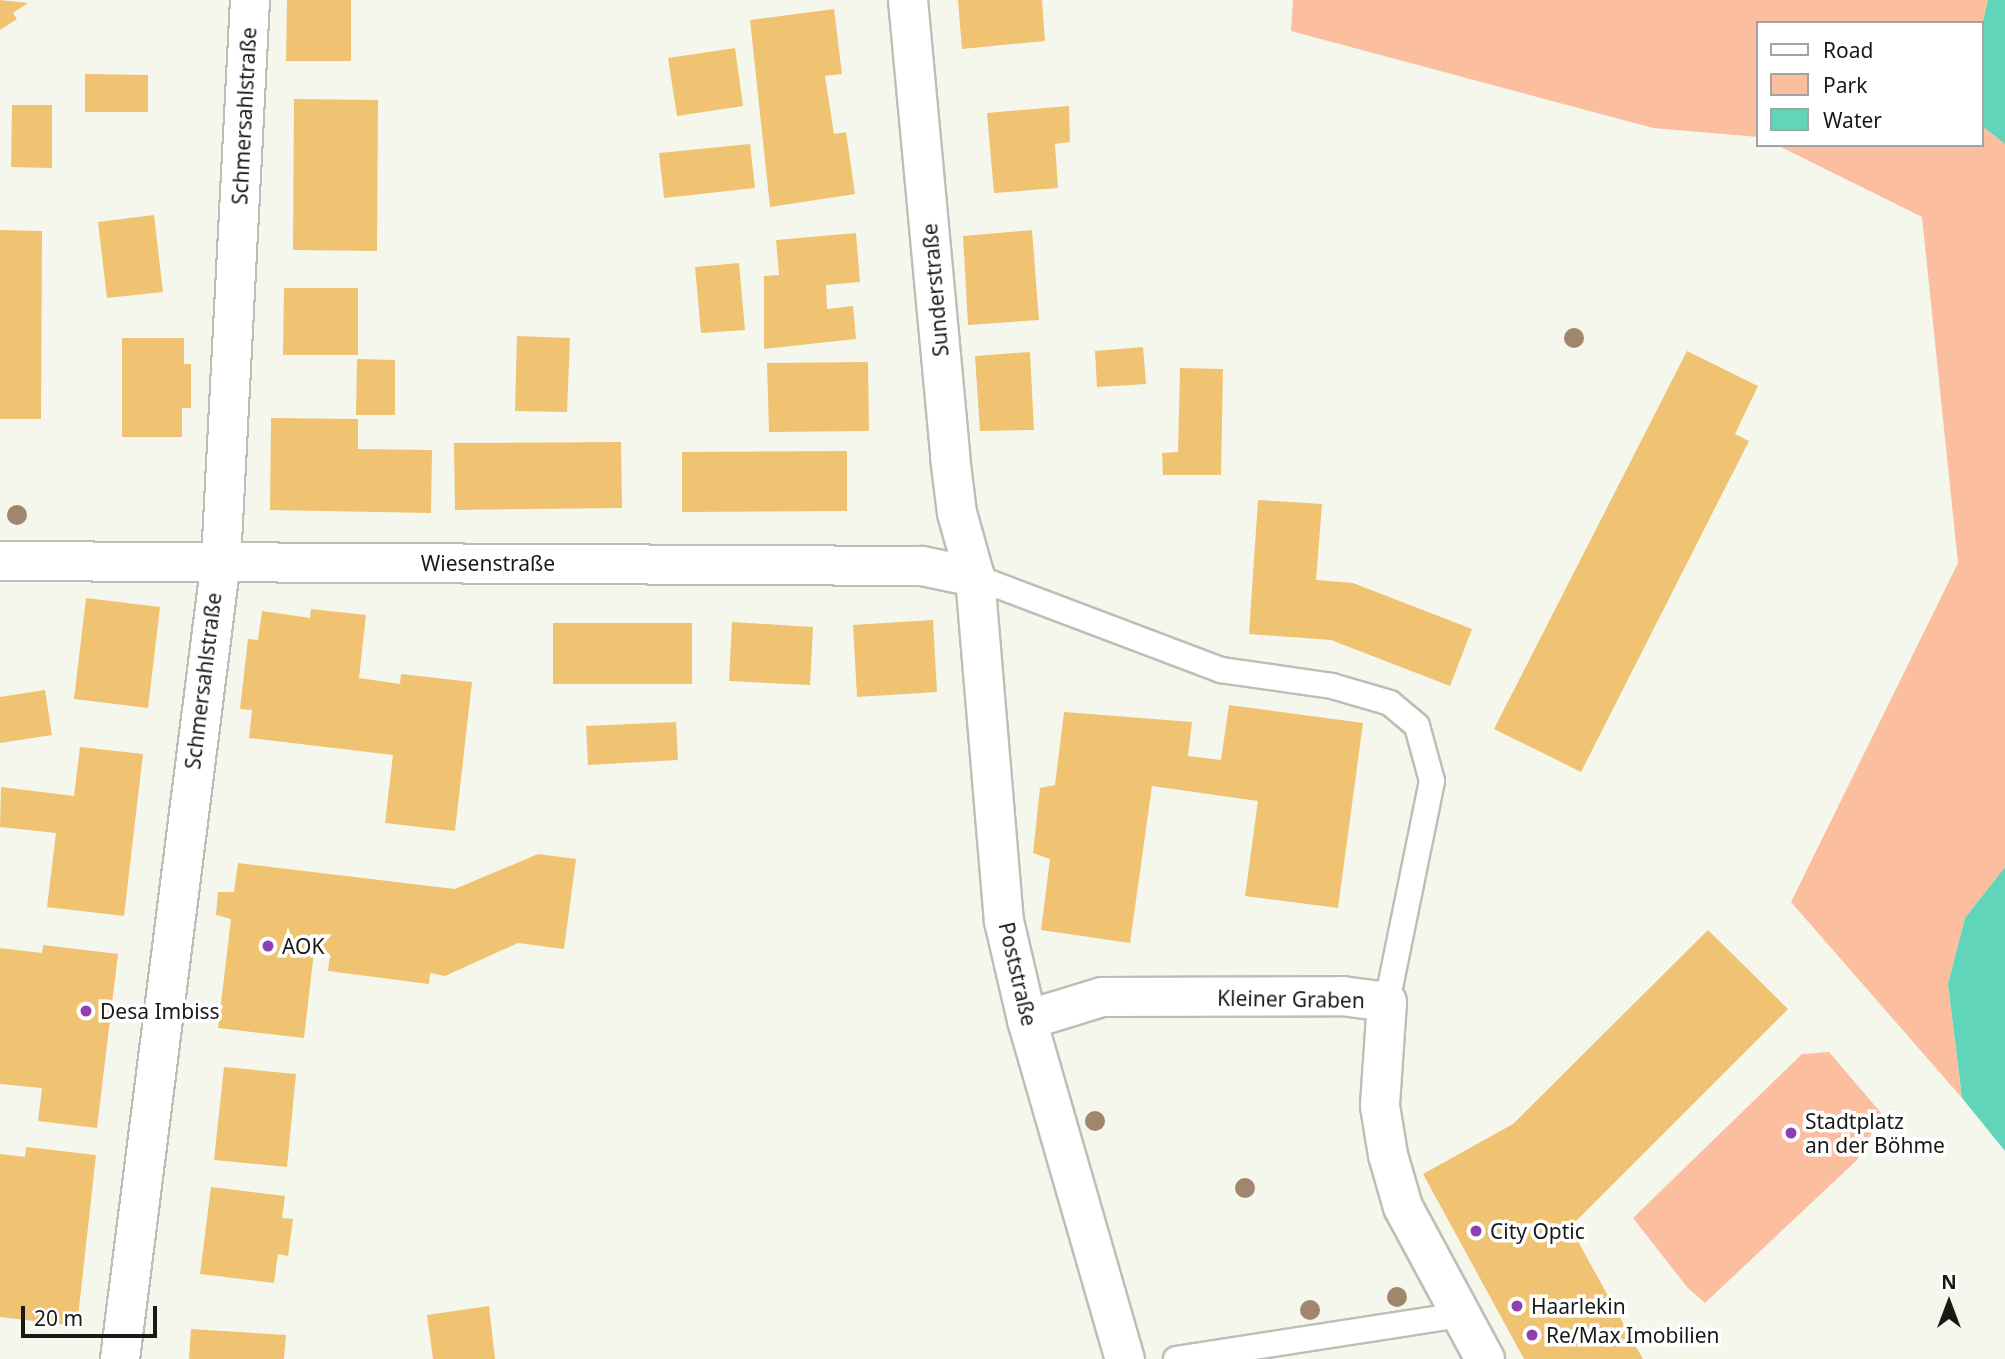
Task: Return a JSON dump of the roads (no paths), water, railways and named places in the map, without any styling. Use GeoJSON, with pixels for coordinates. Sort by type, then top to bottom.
{"type":"FeatureCollection","features":[{"type":"Feature","properties":{"kind":"street","name":"Schmersahlstraße"},"geometry":{"type":"LineString","coordinates":[[120,1359],[221,561],[250,0]]}},
{"type":"Feature","properties":{"kind":"street","name":"Sunderstraße"},"geometry":{"type":"LineString","coordinates":[[908,0],[950,457],[957,513],[975,577]]}},
{"type":"Feature","properties":{"kind":"street","name":"Wiesenstraße"},"geometry":{"type":"LineString","coordinates":[[0,561],[922,566],[975,577]]}},
{"type":"Feature","properties":{"kind":"street","name":"Poststraße"},"geometry":{"type":"LineString","coordinates":[[975,577],[1004,921],[1027,1020],[1125,1359]]}},
{"type":"Feature","properties":{"kind":"street","name":"Kleiner Graben"},"geometry":{"type":"LineString","coordinates":[[1027,1020],[1102,997],[1342,996],[1387,1002],[1380,1106],[1388,1155],[1403,1207],[1485,1359]]}},
{"type":"Feature","properties":{"kind":"lane"},"geometry":{"type":"LineString","coordinates":[[975,577],[1221,670],[1332,686],[1390,703],[1417,726],[1432,781],[1387,1002]]}},
{"type":"Feature","properties":{"kind":"lane"},"geometry":{"type":"LineString","coordinates":[[1176,1359],[1459,1315]]}},
{"type":"Feature","properties":{"kind":"water"},"geometry":{"type":"Polygon","coordinates":[[[1988,0],[2005,0],[2005,144],[1984,128],[1983,21],[1988,0]]]}},
{"type":"Feature","properties":{"kind":"water"},"geometry":{"type":"Polygon","coordinates":[[[2005,867],[2005,1151],[1962,1098],[1948,984],[1965,918],[2005,867]]]}},
{"type":"Feature","properties":{"kind":"place","name":"AOK"},"geometry":{"type":"Point","coordinates":[268,946]}},
{"type":"Feature","properties":{"kind":"place","name":"Desa Imbiss"},"geometry":{"type":"Point","coordinates":[86,1011]}},
{"type":"Feature","properties":{"kind":"place","name":"Stadtplatz an der Böhme"},"geometry":{"type":"Point","coordinates":[1791,1133]}},
{"type":"Feature","properties":{"kind":"place","name":"City Optic"},"geometry":{"type":"Point","coordinates":[1476,1231]}},
{"type":"Feature","properties":{"kind":"place","name":"Haarlekin"},"geometry":{"type":"Point","coordinates":[1517,1306]}},
{"type":"Feature","properties":{"kind":"place","name":"Re/Max Imobilien"},"geometry":{"type":"Point","coordinates":[1532,1335]}}]}
